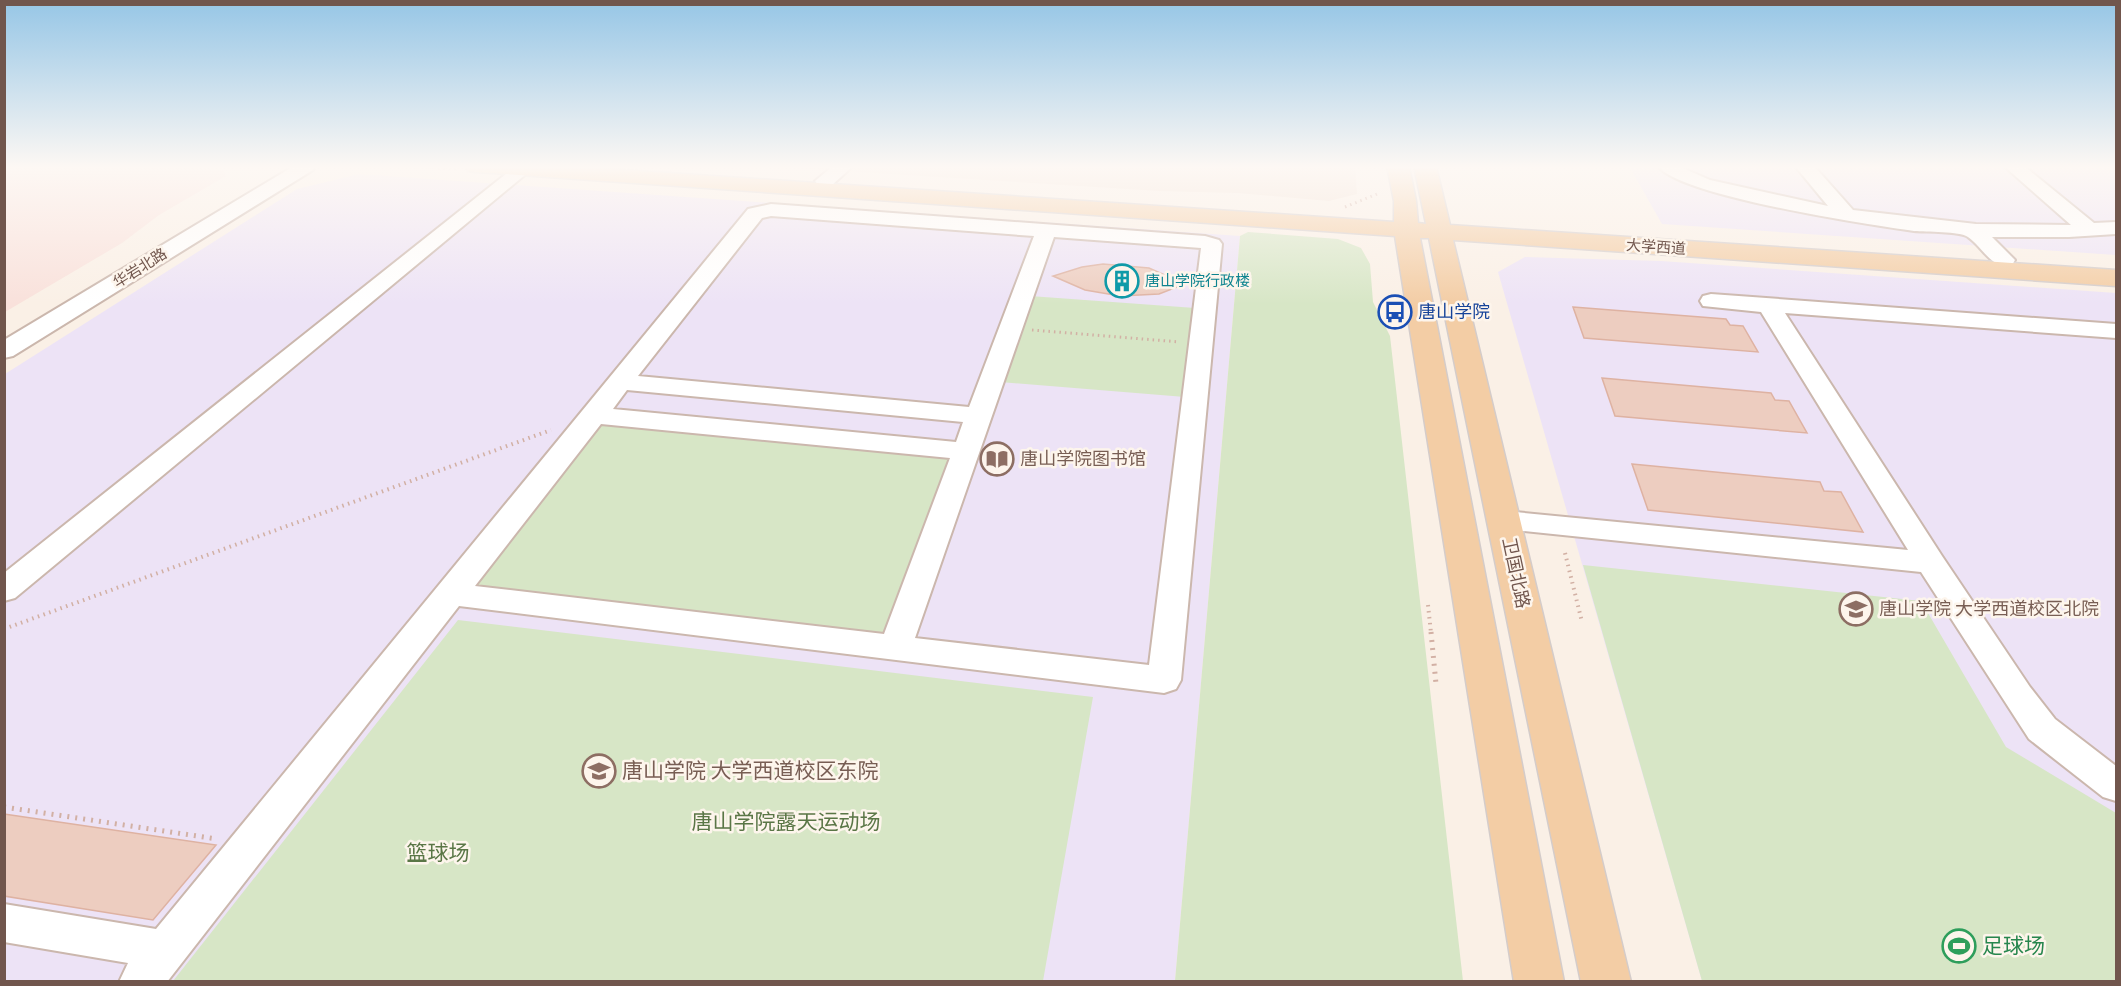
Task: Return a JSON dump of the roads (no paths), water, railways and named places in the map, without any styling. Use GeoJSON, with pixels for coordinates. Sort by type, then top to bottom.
{"type":"FeatureCollection","features":[{"type":"Feature","properties":{"kind":"main road","name":"大学西道"},"geometry":{"type":"LineString","coordinates":[[1203,212],[2116,267]]}},
{"type":"Feature","properties":{"kind":"main road","name":"大学西道"},"geometry":{"type":"LineString","coordinates":[[1273,212],[2116,278]]}},
{"type":"Feature","properties":{"kind":"main road","name":"卫国北路"},"geometry":{"type":"LineString","coordinates":[[1417,212],[1504,520],[1606,981]]}},
{"type":"Feature","properties":{"kind":"main road","name":"卫国北路"},"geometry":{"type":"LineString","coordinates":[[1423,212],[1422,225],[1539,981]]}},
{"type":"Feature","properties":{"kind":"street","name":"华岩北路"},"geometry":{"type":"LineString","coordinates":[[4,337],[210,212]]}},
{"type":"Feature","properties":{"kind":"street","name":"华岩北路"},"geometry":{"type":"LineString","coordinates":[[4,351],[231,212]]}},
{"type":"Feature","properties":{"kind":"street"},"geometry":{"type":"LineString","coordinates":[[4,590],[17,568],[468,212]]}},
{"type":"Feature","properties":{"kind":"street"},"geometry":{"type":"LineString","coordinates":[[4,923],[152,966],[755,213],[760,212]]}},
{"type":"Feature","properties":{"kind":"street"},"geometry":{"type":"LineString","coordinates":[[450,594],[1164,680],[1212,244],[798,212]]}},
{"type":"Feature","properties":{"kind":"street"},"geometry":{"type":"LineString","coordinates":[[903,220],[907,212]]}},
{"type":"Feature","properties":{"kind":"street"},"geometry":{"type":"LineString","coordinates":[[1833,212],[1906,225],[1975,231],[2031,233],[2116,228]]}},
{"type":"Feature","properties":{"kind":"street"},"geometry":{"type":"LineString","coordinates":[[2068,212],[2090,230]]}},
{"type":"Feature","properties":{"kind":"street"},"geometry":{"type":"LineString","coordinates":[[896,648],[1046,231]]}},
{"type":"Feature","properties":{"kind":"street"},"geometry":{"type":"LineString","coordinates":[[1975,231],[2004,260]]}},
{"type":"Feature","properties":{"kind":"street"},"geometry":{"type":"LineString","coordinates":[[1711,301],[2116,331]]}},
{"type":"Feature","properties":{"kind":"street"},"geometry":{"type":"LineString","coordinates":[[1767,304],[1931,563],[2042,729],[2116,786]]}},
{"type":"Feature","properties":{"kind":"street"},"geometry":{"type":"LineString","coordinates":[[2116,339],[2116,348]]}},
{"type":"Feature","properties":{"kind":"street"},"geometry":{"type":"LineString","coordinates":[[620,382],[979,416]]}},
{"type":"Feature","properties":{"kind":"street"},"geometry":{"type":"LineString","coordinates":[[593,415],[966,451]]}},
{"type":"Feature","properties":{"kind":"street"},"geometry":{"type":"LineString","coordinates":[[1504,520],[1931,563]]}},
{"type":"Feature","properties":{"kind":"place","name":"唐山学院行政楼"},"geometry":{"type":"Point","coordinates":[1122,281]}},
{"type":"Feature","properties":{"kind":"place","name":"唐山学院"},"geometry":{"type":"Point","coordinates":[1395,312]}},
{"type":"Feature","properties":{"kind":"place","name":"唐山学院图书馆"},"geometry":{"type":"Point","coordinates":[997,459]}},
{"type":"Feature","properties":{"kind":"place","name":"唐山学院 大学西道校区北院"},"geometry":{"type":"Point","coordinates":[1856,609]}},
{"type":"Feature","properties":{"kind":"place","name":"唐山学院 大学西道校区东院"},"geometry":{"type":"Point","coordinates":[599,771]}},
{"type":"Feature","properties":{"kind":"place","name":"足球场"},"geometry":{"type":"Point","coordinates":[1959,946]}},
{"type":"Feature","properties":{"kind":"park label","name":"唐山学院露天运动场"},"geometry":{"type":"Point","coordinates":[786,822]}},
{"type":"Feature","properties":{"kind":"park label","name":"篮球场"},"geometry":{"type":"Point","coordinates":[438,853]}}]}
